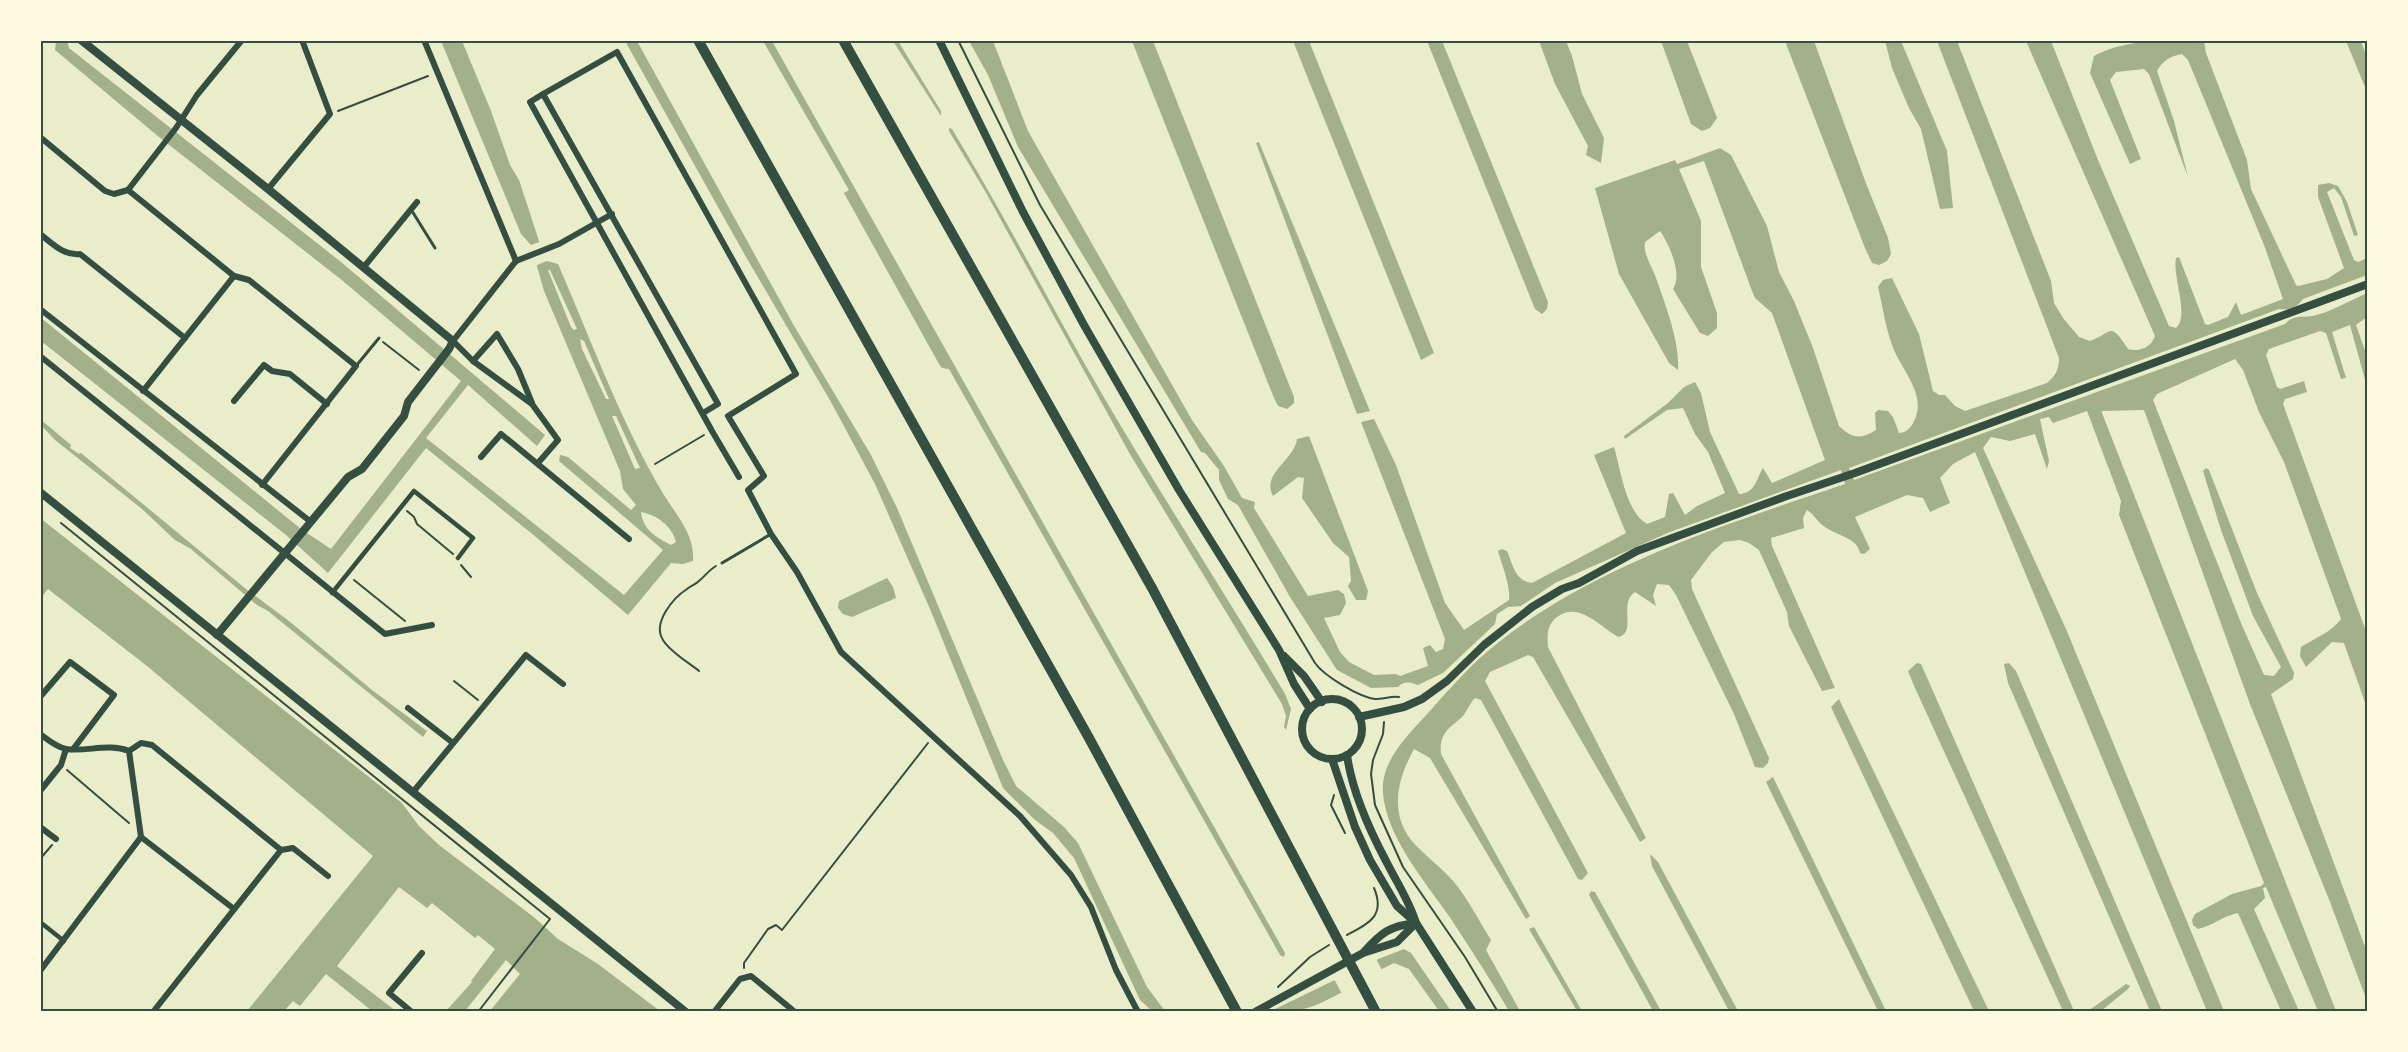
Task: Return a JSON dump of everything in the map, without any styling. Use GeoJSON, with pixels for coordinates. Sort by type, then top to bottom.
{"type":"FeatureCollection","features":[{"type":"Feature","properties":{"kind":"highway"},"geometry":{"type":"LineString","coordinates":[[698,40],[1089,738],[1236,1009]]}},
{"type":"Feature","properties":{"kind":"highway"},"geometry":{"type":"LineString","coordinates":[[843,40],[1077,452],[1219,713],[1376,1011]]}},
{"type":"Feature","properties":{"kind":"main road"},"geometry":{"type":"LineString","coordinates":[[939,40],[1021,207],[1089,334],[1179,490],[1279,650],[1294,684],[1310,709]]}},
{"type":"Feature","properties":{"kind":"main road"},"geometry":{"type":"LineString","coordinates":[[1279,650],[1304,676],[1322,702]]}},
{"type":"Feature","properties":{"kind":"main road"},"geometry":{"type":"LineString","coordinates":[[1340,700],[1354,710],[1359,717],[1362,728],[1360,738],[1355,748],[1347,755],[1332,759],[1318,756],[1305,741],[1302,732],[1304,722],[1310,709],[1322,702],[1340,700]]}},
{"type":"Feature","properties":{"kind":"main road"},"geometry":{"type":"LineString","coordinates":[[1347,755],[1366,818],[1381,851],[1408,899],[1416,923]]}},
{"type":"Feature","properties":{"kind":"main road"},"geometry":{"type":"LineString","coordinates":[[1332,759],[1355,827],[1370,860],[1398,906],[1416,923],[1473,1011]]}},
{"type":"Feature","properties":{"kind":"street"},"geometry":{"type":"LineString","coordinates":[[81,40],[178,124],[268,189],[453,341],[473,361],[532,404]]}},
{"type":"Feature","properties":{"kind":"street"},"geometry":{"type":"LineString","coordinates":[[40,137],[105,191],[114,195],[128,190],[197,95],[242,40]]}},
{"type":"Feature","properties":{"kind":"street"},"geometry":{"type":"LineString","coordinates":[[268,189],[330,114],[302,40]]}},
{"type":"Feature","properties":{"kind":"street"},"geometry":{"type":"LineString","coordinates":[[424,40],[516,261]]}},
{"type":"Feature","properties":{"kind":"street"},"geometry":{"type":"LineString","coordinates":[[739,477],[530,102],[617,52],[796,374],[728,416],[764,476],[748,490],[771,534],[797,572],[841,652],[1020,816],[1071,875],[1091,907],[1116,970],[1138,1011]]}},
{"type":"Feature","properties":{"kind":"street"},"geometry":{"type":"LineString","coordinates":[[543,94],[718,404],[703,413]]}},
{"type":"Feature","properties":{"kind":"street"},"geometry":{"type":"LineString","coordinates":[[128,190],[234,276],[249,280],[356,366],[262,485]]}},
{"type":"Feature","properties":{"kind":"street"},"geometry":{"type":"LineString","coordinates":[[363,268],[417,202]]}},
{"type":"Feature","properties":{"kind":"street"},"geometry":{"type":"LineString","coordinates":[[217,635],[348,477],[362,469],[404,416],[408,402],[428,378],[453,341],[516,261],[545,250],[612,214]]}},
{"type":"Feature","properties":{"kind":"street"},"geometry":{"type":"LineString","coordinates":[[40,234],[60,250],[80,255],[185,338]]}},
{"type":"Feature","properties":{"kind":"street"},"geometry":{"type":"LineString","coordinates":[[143,391],[234,276]]}},
{"type":"Feature","properties":{"kind":"street"},"geometry":{"type":"LineString","coordinates":[[1359,717],[1407,706],[1428,696],[1512,622],[1562,589],[1578,583],[1637,551],[1855,473],[2149,363],[2304,309],[2367,284]]}},
{"type":"Feature","properties":{"kind":"street"},"geometry":{"type":"LineString","coordinates":[[40,309],[311,522]]}},
{"type":"Feature","properties":{"kind":"street"},"geometry":{"type":"LineString","coordinates":[[473,361],[497,334],[518,369],[532,404],[558,440],[538,463]]}},
{"type":"Feature","properties":{"kind":"street"},"geometry":{"type":"LineString","coordinates":[[40,356],[385,634],[411,631],[432,625]]}},
{"type":"Feature","properties":{"kind":"street"},"geometry":{"type":"LineString","coordinates":[[234,401],[264,364],[272,371],[290,374],[327,404]]}},
{"type":"Feature","properties":{"kind":"street"},"geometry":{"type":"LineString","coordinates":[[481,457],[501,434],[628,539]]}},
{"type":"Feature","properties":{"kind":"street"},"geometry":{"type":"LineString","coordinates":[[332,592],[414,491],[473,538],[458,558]]}},
{"type":"Feature","properties":{"kind":"street"},"geometry":{"type":"LineString","coordinates":[[40,492],[687,1011]]}},
{"type":"Feature","properties":{"kind":"street"},"geometry":{"type":"LineString","coordinates":[[413,792],[526,655],[563,684]]}},
{"type":"Feature","properties":{"kind":"street"},"geometry":{"type":"LineString","coordinates":[[40,697],[70,662],[114,695],[74,748]]}},
{"type":"Feature","properties":{"kind":"street"},"geometry":{"type":"LineString","coordinates":[[408,708],[453,743]]}},
{"type":"Feature","properties":{"kind":"street"},"geometry":{"type":"LineString","coordinates":[[40,734],[53,744],[66,749],[117,746],[129,751]]}},
{"type":"Feature","properties":{"kind":"street"},"geometry":{"type":"LineString","coordinates":[[129,751],[141,743],[152,745],[281,850]]}},
{"type":"Feature","properties":{"kind":"street"},"geometry":{"type":"LineString","coordinates":[[40,791],[61,765],[66,749]]}},
{"type":"Feature","properties":{"kind":"street"},"geometry":{"type":"LineString","coordinates":[[40,971],[141,837],[129,751]]}},
{"type":"Feature","properties":{"kind":"street"},"geometry":{"type":"LineString","coordinates":[[40,827],[56,839]]}},
{"type":"Feature","properties":{"kind":"street"},"geometry":{"type":"LineString","coordinates":[[141,837],[234,909]]}},
{"type":"Feature","properties":{"kind":"street"},"geometry":{"type":"LineString","coordinates":[[153,1011],[281,850],[293,848],[328,876]]}},
{"type":"Feature","properties":{"kind":"street"},"geometry":{"type":"LineString","coordinates":[[40,922],[64,941]]}},
{"type":"Feature","properties":{"kind":"street"},"geometry":{"type":"LineString","coordinates":[[1363,953],[1384,932],[1397,925],[1416,923]]}},
{"type":"Feature","properties":{"kind":"street"},"geometry":{"type":"LineString","coordinates":[[1256,1011],[1363,953],[1397,942],[1416,923]]}},
{"type":"Feature","properties":{"kind":"street"},"geometry":{"type":"LineString","coordinates":[[412,1011],[388,993],[422,952]]}},
{"type":"Feature","properties":{"kind":"street"},"geometry":{"type":"LineString","coordinates":[[714,1011],[745,976],[751,976],[795,1011]]}},
{"type":"Feature","properties":{"kind":"lane"},"geometry":{"type":"LineString","coordinates":[[411,209],[435,248]]}},
{"type":"Feature","properties":{"kind":"lane"},"geometry":{"type":"LineString","coordinates":[[356,366],[379,338]]}},
{"type":"Feature","properties":{"kind":"lane"},"geometry":{"type":"LineString","coordinates":[[722,563],[771,534]]}},
{"type":"Feature","properties":{"kind":"path"},"geometry":{"type":"LineString","coordinates":[[958,40],[1040,205],[1315,663],[1332,679],[1367,696],[1380,698]]}},
{"type":"Feature","properties":{"kind":"path"},"geometry":{"type":"LineString","coordinates":[[330,114],[437,72]]}},
{"type":"Feature","properties":{"kind":"path"},"geometry":{"type":"LineString","coordinates":[[379,338],[428,378]]}},
{"type":"Feature","properties":{"kind":"path"},"geometry":{"type":"LineString","coordinates":[[655,464],[712,431]]}},
{"type":"Feature","properties":{"kind":"path"},"geometry":{"type":"LineString","coordinates":[[401,507],[414,517],[417,524],[458,558],[471,577]]}},
{"type":"Feature","properties":{"kind":"path"},"geometry":{"type":"LineString","coordinates":[[58,521],[550,919],[478,1011]]}},
{"type":"Feature","properties":{"kind":"path"},"geometry":{"type":"LineString","coordinates":[[699,671],[662,640],[659,630],[662,617],[685,590],[698,583],[708,570],[722,563]]}},
{"type":"Feature","properties":{"kind":"path"},"geometry":{"type":"LineString","coordinates":[[347,574],[411,626],[411,631]]}},
{"type":"Feature","properties":{"kind":"path"},"geometry":{"type":"LineString","coordinates":[[454,681],[485,705]]}},
{"type":"Feature","properties":{"kind":"path"},"geometry":{"type":"LineString","coordinates":[[1383,710],[1384,729],[1372,764],[1371,786],[1378,813],[1403,867],[1465,957],[1498,1011]]}},
{"type":"Feature","properties":{"kind":"path"},"geometry":{"type":"LineString","coordinates":[[745,976],[744,963],[768,929],[776,925],[782,930],[933,736]]}},
{"type":"Feature","properties":{"kind":"path"},"geometry":{"type":"LineString","coordinates":[[61,765],[132,826],[140,826]]}},
{"type":"Feature","properties":{"kind":"path"},"geometry":{"type":"LineString","coordinates":[[40,859],[56,839]]}},
{"type":"Feature","properties":{"kind":"shaded area"},"geometry":{"type":"Polygon","coordinates":[[[56,41],[67,41],[69,48],[341,262],[545,435],[537,446],[468,385],[426,438],[624,595],[663,550],[559,461],[560,455],[568,457],[631,510],[636,505],[623,489],[620,471],[544,291],[531,245],[521,234],[441,41],[462,41],[510,165],[519,180],[544,256],[547,261],[558,264],[634,440],[688,534],[693,561],[683,564],[671,563],[628,615],[426,448],[328,573],[286,535],[41,341],[40,317],[301,529],[331,549],[461,381],[343,281],[159,137],[55,50],[56,41]],[[548,270],[574,330],[577,329],[548,270]],[[580,339],[582,349],[606,399],[609,399],[584,341],[580,339]],[[612,416],[635,469],[640,468],[616,416],[612,416]],[[641,512],[644,524],[655,536],[671,545],[676,542],[671,531],[658,519],[641,512]]]}},
{"type":"Feature","properties":{"kind":"shaded area"},"geometry":{"type":"Polygon","coordinates":[[[625,41],[637,41],[793,324],[871,455],[897,508],[1016,786],[1064,827],[1078,843],[1147,987],[1165,1011],[1152,1011],[1140,1000],[1074,858],[1053,833],[1035,820],[1003,788],[930,609],[875,484],[831,402],[746,257],[625,41]]]}},
{"type":"Feature","properties":{"kind":"shaded area"},"geometry":{"type":"Polygon","coordinates":[[[763,41],[772,41],[1285,953],[1284,957],[1280,955],[949,369],[942,368],[939,364],[844,193],[849,190],[763,41]]]}},
{"type":"Feature","properties":{"kind":"shaded area"},"geometry":{"type":"Polygon","coordinates":[[[893,41],[898,41],[941,111],[941,116],[893,41]]]}},
{"type":"Feature","properties":{"kind":"shaded area"},"geometry":{"type":"Polygon","coordinates":[[[969,41],[993,41],[1028,131],[1192,420],[1224,466],[1242,498],[1255,502],[1254,508],[1308,596],[1338,590],[1344,594],[1346,603],[1340,615],[1324,618],[1340,652],[1349,662],[1374,675],[1396,674],[1400,676],[1428,666],[1423,648],[1430,645],[1436,652],[1443,649],[1445,639],[1361,422],[1374,419],[1396,465],[1445,603],[1464,630],[1509,600],[1507,582],[1498,551],[1502,549],[1507,551],[1518,576],[1532,583],[1626,533],[1594,455],[1614,447],[1629,500],[1640,518],[1647,524],[1665,517],[1669,494],[1673,493],[1685,515],[1697,506],[1725,493],[1708,452],[1695,434],[1683,408],[1667,410],[1625,439],[1624,436],[1668,403],[1684,387],[1695,382],[1701,393],[1710,432],[1739,494],[1749,491],[1755,485],[1763,468],[1772,483],[1825,460],[1772,313],[1755,298],[1704,161],[1679,169],[1701,221],[1701,267],[1717,313],[1717,328],[1708,336],[1700,333],[1673,289],[1676,283],[1676,267],[1671,251],[1660,231],[1645,242],[1647,256],[1671,323],[1677,347],[1678,370],[1669,363],[1619,274],[1595,188],[1675,160],[1677,164],[1720,148],[1731,155],[1767,226],[1779,272],[1794,301],[1813,348],[1839,426],[1852,435],[1866,435],[1876,430],[1875,413],[1878,410],[1888,411],[1901,433],[1912,425],[1918,404],[1913,385],[1894,350],[1889,335],[1878,287],[1883,280],[1892,278],[1919,334],[1933,391],[1939,395],[1945,395],[1955,406],[1965,411],[2047,383],[2056,372],[2059,362],[1937,41],[1957,41],[2051,281],[2054,303],[2079,337],[2090,341],[2110,331],[2117,334],[2128,349],[2136,350],[2148,346],[2155,336],[2026,41],[2051,41],[2098,160],[2169,326],[2176,328],[2180,322],[2181,305],[2175,266],[2176,258],[2179,257],[2205,324],[2208,325],[2228,317],[2236,302],[2241,315],[2283,299],[2264,245],[2188,60],[2182,54],[2174,56],[2164,62],[2157,71],[2174,121],[2188,177],[2149,74],[2144,69],[2116,72],[2110,80],[2141,159],[2130,164],[2090,73],[2094,56],[2120,46],[2162,41],[2204,41],[2206,53],[2247,160],[2251,189],[2296,285],[2327,279],[2344,268],[2318,197],[2318,185],[2329,183],[2338,186],[2347,202],[2358,235],[2354,236],[2341,197],[2334,188],[2327,192],[2354,260],[2358,262],[2367,258],[2367,275],[2303,299],[2293,308],[2279,309],[1849,468],[1854,480],[2285,324],[2295,318],[2326,312],[2367,293],[2367,317],[2356,325],[2367,356],[2367,387],[2350,325],[2332,332],[2346,378],[2341,379],[2326,333],[2320,331],[2269,349],[2266,355],[2277,387],[2280,389],[2304,381],[2307,392],[2285,399],[2283,404],[2367,634],[2367,708],[2344,643],[2332,642],[2306,667],[2300,656],[2301,647],[2328,631],[2341,619],[2284,462],[2259,412],[2243,370],[2235,359],[2157,394],[2153,400],[2241,623],[2264,675],[2274,676],[2281,667],[2253,616],[2221,530],[2203,471],[2206,468],[2209,470],[2257,593],[2294,673],[2293,679],[2271,694],[2367,952],[2367,1001],[2330,902],[2250,704],[2144,410],[2102,411],[2102,413],[2336,1011],[2318,1011],[2266,887],[2263,888],[2265,898],[2254,909],[2299,1011],[2281,1011],[2238,913],[2198,929],[2193,925],[2192,920],[2195,914],[2232,894],[2261,886],[2264,883],[2119,515],[2121,501],[2087,411],[2053,423],[2049,417],[2040,419],[2049,461],[2047,469],[2035,434],[2010,441],[1991,437],[1983,448],[2066,629],[2224,1011],[2207,1011],[1975,452],[1953,464],[1940,478],[1950,503],[1930,512],[1923,498],[1907,495],[1855,517],[1870,549],[1864,554],[1860,553],[1855,543],[1825,527],[1807,510],[1803,518],[1804,528],[1771,538],[1772,546],[1835,688],[1822,691],[1789,626],[1787,612],[1759,550],[1740,540],[1724,542],[1712,552],[1691,580],[1692,589],[1769,758],[1763,768],[1755,767],[1734,714],[1669,585],[1657,584],[1653,595],[1656,606],[1635,592],[1630,597],[1627,609],[1627,629],[1619,637],[1582,613],[1565,613],[1551,623],[1548,630],[1548,647],[1646,838],[1640,842],[1533,657],[1528,655],[1490,672],[1485,681],[1588,873],[1582,880],[1578,879],[1481,700],[1475,698],[1463,716],[1445,733],[1441,741],[1441,754],[1530,916],[1526,919],[1430,758],[1414,749],[1400,783],[1398,806],[1400,818],[1411,840],[1449,876],[1459,889],[1491,940],[1486,950],[1520,1011],[1509,1011],[1451,919],[1409,859],[1392,826],[1386,810],[1383,781],[1397,749],[1471,666],[1499,642],[1537,615],[1577,590],[1620,568],[1710,531],[1845,484],[1841,470],[1670,532],[1555,583],[1521,606],[1508,607],[1497,614],[1495,624],[1443,673],[1418,685],[1407,683],[1398,687],[1371,688],[1337,670],[1290,597],[1238,505],[1228,499],[1219,480],[1219,470],[1205,453],[1201,452],[1018,147],[988,75],[969,41]]]}},
{"type":"Feature","properties":{"kind":"shaded area"},"geometry":{"type":"Polygon","coordinates":[[[1132,41],[1153,41],[1294,397],[1294,403],[1287,409],[1278,406],[1274,398],[1132,41]]]}},
{"type":"Feature","properties":{"kind":"shaded area"},"geometry":{"type":"Polygon","coordinates":[[[1293,41],[1309,41],[1434,353],[1421,360],[1293,41]]]}},
{"type":"Feature","properties":{"kind":"shaded area"},"geometry":{"type":"Polygon","coordinates":[[[1427,41],[1442,41],[1548,302],[1547,309],[1542,314],[1535,309],[1427,41]]]}},
{"type":"Feature","properties":{"kind":"shaded area"},"geometry":{"type":"Polygon","coordinates":[[[1539,41],[1566,41],[1582,94],[1604,138],[1601,163],[1586,155],[1588,146],[1555,84],[1539,41]]]}},
{"type":"Feature","properties":{"kind":"shaded area"},"geometry":{"type":"Polygon","coordinates":[[[1661,41],[1687,41],[1717,118],[1710,128],[1702,131],[1691,124],[1661,41]]]}},
{"type":"Feature","properties":{"kind":"shaded area"},"geometry":{"type":"Polygon","coordinates":[[[1785,41],[1814,41],[1888,238],[1891,254],[1887,261],[1879,265],[1872,263],[1865,248],[1785,41]]]}},
{"type":"Feature","properties":{"kind":"shaded area"},"geometry":{"type":"Polygon","coordinates":[[[1885,41],[1901,41],[1947,151],[1953,208],[1940,209],[1921,129],[1909,108],[1892,68],[1885,41]]]}},
{"type":"Feature","properties":{"kind":"shaded area"},"geometry":{"type":"Polygon","coordinates":[[[2346,41],[2361,41],[2367,58],[2367,92],[2346,41]]]}},
{"type":"Feature","properties":{"kind":"shaded area"},"geometry":{"type":"Polygon","coordinates":[[[949,128],[952,129],[991,195],[1124,432],[1285,694],[1291,709],[1286,730],[1284,727],[1286,716],[1282,704],[1131,456],[949,128]]]}},
{"type":"Feature","properties":{"kind":"shaded area"},"geometry":{"type":"Polygon","coordinates":[[[1259,142],[1370,411],[1357,414],[1256,143],[1259,142]]]}},
{"type":"Feature","properties":{"kind":"shaded area"},"geometry":{"type":"Polygon","coordinates":[[[40,419],[71,445],[70,448],[81,453],[246,589],[427,731],[423,737],[268,611],[257,605],[191,549],[175,540],[142,509],[55,440],[41,425],[40,419]]]}},
{"type":"Feature","properties":{"kind":"shaded area"},"geometry":{"type":"Polygon","coordinates":[[[1309,436],[1368,591],[1366,600],[1356,600],[1348,586],[1351,581],[1349,557],[1333,543],[1302,498],[1304,478],[1298,477],[1273,496],[1270,488],[1271,480],[1295,447],[1297,439],[1309,436]]]}},
{"type":"Feature","properties":{"kind":"shaded area"},"geometry":{"type":"Polygon","coordinates":[[[40,518],[402,803],[419,826],[439,845],[535,918],[558,939],[598,964],[660,1011],[490,1011],[520,974],[506,960],[465,1011],[446,1011],[472,982],[495,949],[478,935],[475,938],[432,903],[427,908],[399,887],[337,966],[396,1011],[372,1011],[326,974],[300,1006],[293,1001],[284,1011],[247,1011],[373,856],[147,666],[48,589],[41,598],[40,518]]]}},
{"type":"Feature","properties":{"kind":"shaded area"},"geometry":{"type":"Polygon","coordinates":[[[887,578],[896,598],[852,617],[843,614],[838,608],[839,601],[887,578]]]}},
{"type":"Feature","properties":{"kind":"shaded area"},"geometry":{"type":"Polygon","coordinates":[[[1917,663],[1921,664],[2074,1011],[2063,1011],[1915,688],[1908,671],[1917,663]]]}},
{"type":"Feature","properties":{"kind":"shaded area"},"geometry":{"type":"Polygon","coordinates":[[[2009,663],[2016,671],[2162,1011],[2150,1011],[2008,683],[2004,664],[2009,663]]]}},
{"type":"Feature","properties":{"kind":"shaded area"},"geometry":{"type":"Polygon","coordinates":[[[1839,699],[1989,1011],[1974,1011],[1831,707],[1839,699]]]}},
{"type":"Feature","properties":{"kind":"shaded area"},"geometry":{"type":"Polygon","coordinates":[[[1773,777],[1886,1011],[1878,1011],[1766,782],[1773,777]]]}},
{"type":"Feature","properties":{"kind":"shaded area"},"geometry":{"type":"Polygon","coordinates":[[[1650,854],[1658,862],[1738,1011],[1729,1011],[1652,866],[1650,854]]]}},
{"type":"Feature","properties":{"kind":"shaded area"},"geometry":{"type":"Polygon","coordinates":[[[1591,891],[1595,892],[1661,1011],[1653,1011],[1589,895],[1591,891]]]}},
{"type":"Feature","properties":{"kind":"shaded area"},"geometry":{"type":"Polygon","coordinates":[[[1534,927],[1582,1011],[1577,1011],[1529,929],[1534,927]]]}},
{"type":"Feature","properties":{"kind":"shaded area"},"geometry":{"type":"Polygon","coordinates":[[[1404,949],[1411,953],[1451,1011],[1439,1011],[1409,969],[1394,963],[1335,996],[1310,1007],[1294,1012],[1269,1012],[1376,960],[1404,949]]]}},
{"type":"Feature","properties":{"kind":"shaded area"},"geometry":{"type":"Polygon","coordinates":[[[2126,984],[2130,986],[2128,989],[2101,1011],[2088,1011],[2126,984]]]}},
{"type":"Feature","properties":{"kind":"pier"},"geometry":{"type":"Polygon","coordinates":[[[542,241],[549,260],[535,266],[528,246],[542,241]]]}},
{"type":"Feature","properties":{"kind":"pier"},"geometry":{"type":"Polygon","coordinates":[[[1375,957],[1383,972],[1342,994],[1333,977],[1375,957]]]}}]}
